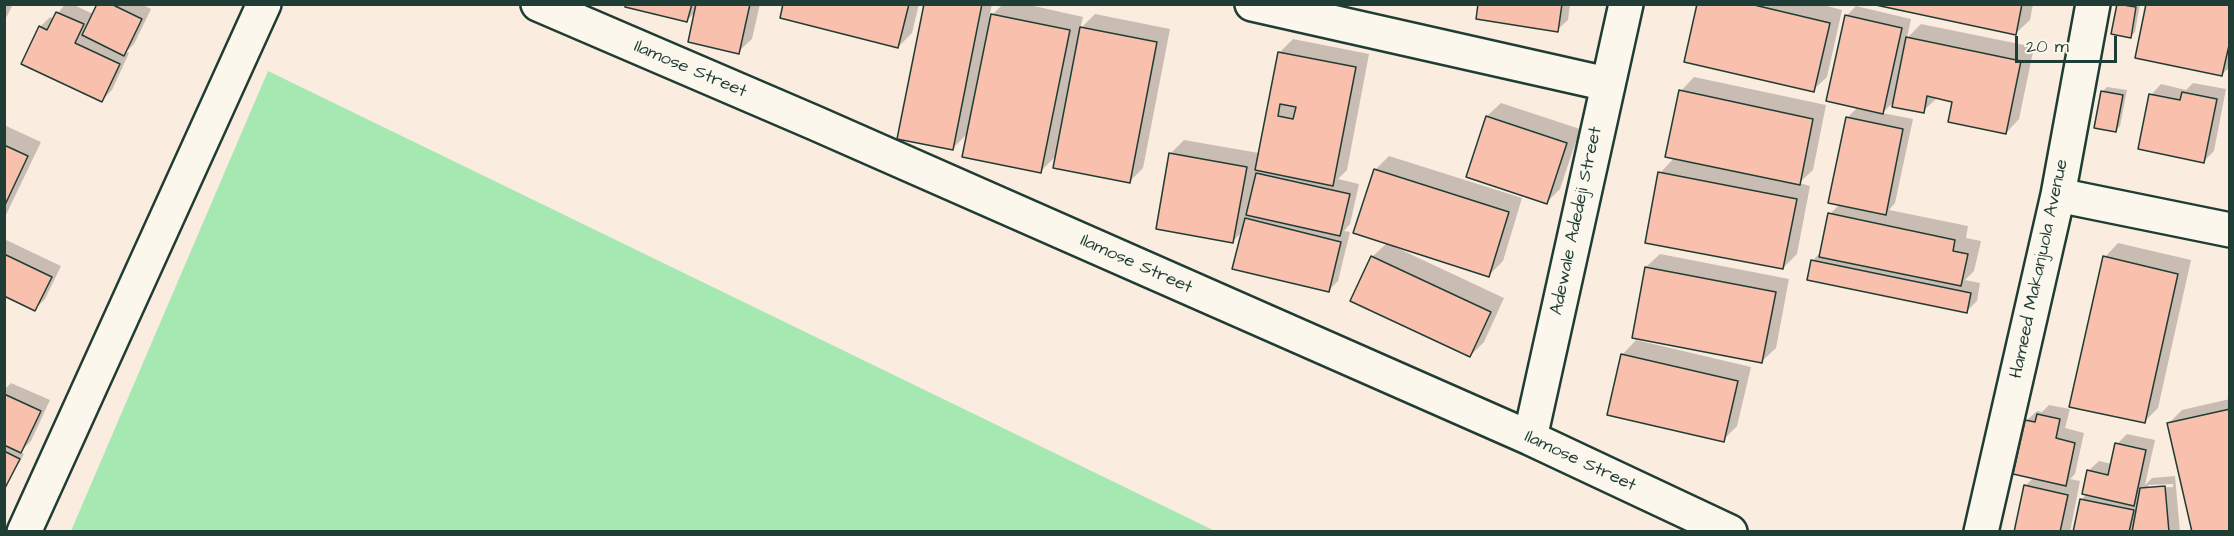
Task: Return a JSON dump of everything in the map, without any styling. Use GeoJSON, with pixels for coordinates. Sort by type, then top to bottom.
{"type":"FeatureCollection","features":[{"type":"Feature","properties":{"kind":"street"},"geometry":{"type":"LineString","coordinates":[[24,531],[264,4]]}},
{"type":"Feature","properties":{"kind":"street","name":"Ilamose Street"},"geometry":{"type":"LineString","coordinates":[[538,4],[590,15],[815,123],[1530,438],[1730,531]]}},
{"type":"Feature","properties":{"kind":"street"},"geometry":{"type":"LineString","coordinates":[[1251,4],[1607,84]]}},
{"type":"Feature","properties":{"kind":"street","name":"Adewale Adedeji Street"},"geometry":{"type":"LineString","coordinates":[[1530,438],[1626,4]]}},
{"type":"Feature","properties":{"kind":"street","name":"Hameed Makanjuola Avenue"},"geometry":{"type":"LineString","coordinates":[[1981,531],[2058,195],[2093,4]]}},
{"type":"Feature","properties":{"kind":"street"},"geometry":{"type":"LineString","coordinates":[[2058,195],[2229,230]]}},
{"type":"Feature","properties":{"kind":"green space"},"geometry":{"type":"Polygon","coordinates":[[[268,71],[1215,531],[71,531],[268,71]]]}},
{"type":"Feature","properties":{"kind":"building"},"geometry":{"type":"Polygon","coordinates":[[[97,4],[111,4],[142,19],[124,56],[82,35],[97,4]]]}},
{"type":"Feature","properties":{"kind":"building"},"geometry":{"type":"Polygon","coordinates":[[[625,4],[692,4],[687,22],[625,7],[625,4]]]}},
{"type":"Feature","properties":{"kind":"building"},"geometry":{"type":"Polygon","coordinates":[[[696,4],[750,4],[739,54],[688,42],[696,4]]]}},
{"type":"Feature","properties":{"kind":"building"},"geometry":{"type":"Polygon","coordinates":[[[783,4],[909,4],[898,48],[780,18],[783,4]]]}},
{"type":"Feature","properties":{"kind":"building"},"geometry":{"type":"Polygon","coordinates":[[[924,4],[982,4],[953,150],[897,139],[924,4]]]}},
{"type":"Feature","properties":{"kind":"building"},"geometry":{"type":"Polygon","coordinates":[[[1478,4],[1562,4],[1558,32],[1476,19],[1478,4]]]}},
{"type":"Feature","properties":{"kind":"building"},"geometry":{"type":"Polygon","coordinates":[[[1697,4],[1750,4],[1830,23],[1814,92],[1684,62],[1697,4]]]}},
{"type":"Feature","properties":{"kind":"building"},"geometry":{"type":"Polygon","coordinates":[[[1871,4],[2022,4],[2016,35],[1871,4]]]}},
{"type":"Feature","properties":{"kind":"building"},"geometry":{"type":"Polygon","coordinates":[[[2117,4],[2136,7],[2131,38],[2111,34],[2117,4]]]}},
{"type":"Feature","properties":{"kind":"building"},"geometry":{"type":"Polygon","coordinates":[[[2146,4],[2230,4],[2230,41],[2222,76],[2135,58],[2146,4]]]}},
{"type":"Feature","properties":{"kind":"building"},"geometry":{"type":"Polygon","coordinates":[[[56,12],[84,24],[75,43],[120,64],[102,102],[21,64],[39,26],[47,30],[56,12]]]}},
{"type":"Feature","properties":{"kind":"building"},"geometry":{"type":"Polygon","coordinates":[[[991,14],[1070,30],[1041,173],[962,157],[991,14]]]}},
{"type":"Feature","properties":{"kind":"building"},"geometry":{"type":"Polygon","coordinates":[[[1845,15],[1902,28],[1883,114],[1826,101],[1845,15]]]}},
{"type":"Feature","properties":{"kind":"building"},"geometry":{"type":"Polygon","coordinates":[[[1080,27],[1157,42],[1130,183],[1053,168],[1080,27]]]}},
{"type":"Feature","properties":{"kind":"building"},"geometry":{"type":"Polygon","coordinates":[[[1906,37],[2021,61],[2006,134],[1948,122],[1952,102],[1927,96],[1924,113],[1892,107],[1906,37]]]}},
{"type":"Feature","properties":{"kind":"building"},"geometry":{"type":"Polygon","coordinates":[[[1278,52],[1356,67],[1333,186],[1255,170],[1278,52]],[[1280,104],[1278,116],[1293,119],[1296,107],[1280,104]]]}},
{"type":"Feature","properties":{"kind":"building"},"geometry":{"type":"Polygon","coordinates":[[[1679,90],[1813,119],[1800,185],[1665,157],[1679,90]]]}},
{"type":"Feature","properties":{"kind":"building"},"geometry":{"type":"Polygon","coordinates":[[[2101,91],[2123,95],[2116,132],[2094,128],[2101,91]]]}},
{"type":"Feature","properties":{"kind":"building"},"geometry":{"type":"Polygon","coordinates":[[[2182,92],[2217,99],[2204,163],[2138,149],[2149,94],[2180,100],[2182,92]]]}},
{"type":"Feature","properties":{"kind":"building"},"geometry":{"type":"Polygon","coordinates":[[[1486,116],[1567,143],[1547,204],[1466,177],[1486,116]]]}},
{"type":"Feature","properties":{"kind":"building"},"geometry":{"type":"Polygon","coordinates":[[[1846,117],[1903,129],[1886,215],[1828,203],[1846,117]]]}},
{"type":"Feature","properties":{"kind":"building"},"geometry":{"type":"Polygon","coordinates":[[[4,145],[28,156],[4,207],[4,145]]]}},
{"type":"Feature","properties":{"kind":"building"},"geometry":{"type":"Polygon","coordinates":[[[1169,153],[1247,167],[1233,243],[1156,229],[1169,153]]]}},
{"type":"Feature","properties":{"kind":"building"},"geometry":{"type":"Polygon","coordinates":[[[1374,169],[1509,212],[1489,277],[1353,233],[1374,169]]]}},
{"type":"Feature","properties":{"kind":"building"},"geometry":{"type":"Polygon","coordinates":[[[1658,172],[1797,199],[1783,269],[1645,243],[1658,172]]]}},
{"type":"Feature","properties":{"kind":"building"},"geometry":{"type":"Polygon","coordinates":[[[1256,173],[1350,194],[1340,236],[1246,215],[1256,173]]]}},
{"type":"Feature","properties":{"kind":"building"},"geometry":{"type":"Polygon","coordinates":[[[1828,213],[1955,240],[1953,251],[1968,254],[1961,286],[1819,257],[1828,213]]]}},
{"type":"Feature","properties":{"kind":"building"},"geometry":{"type":"Polygon","coordinates":[[[1245,218],[1341,242],[1329,292],[1232,269],[1245,218]]]}},
{"type":"Feature","properties":{"kind":"building"},"geometry":{"type":"Polygon","coordinates":[[[4,254],[52,277],[35,311],[4,296],[4,254]]]}},
{"type":"Feature","properties":{"kind":"building"},"geometry":{"type":"Polygon","coordinates":[[[1371,256],[1491,312],[1470,357],[1350,301],[1371,256]]]}},
{"type":"Feature","properties":{"kind":"building"},"geometry":{"type":"Polygon","coordinates":[[[2103,256],[2178,274],[2145,423],[2069,407],[2103,256]]]}},
{"type":"Feature","properties":{"kind":"building"},"geometry":{"type":"Polygon","coordinates":[[[1811,260],[1971,293],[1967,313],[1807,280],[1811,260]]]}},
{"type":"Feature","properties":{"kind":"building"},"geometry":{"type":"Polygon","coordinates":[[[1645,267],[1776,292],[1762,363],[1632,338],[1645,267]]]}},
{"type":"Feature","properties":{"kind":"building"},"geometry":{"type":"Polygon","coordinates":[[[1621,354],[1738,381],[1724,442],[1607,415],[1621,354]]]}},
{"type":"Feature","properties":{"kind":"building"},"geometry":{"type":"Polygon","coordinates":[[[4,394],[41,411],[21,453],[4,445],[4,394]]]}},
{"type":"Feature","properties":{"kind":"building"},"geometry":{"type":"Polygon","coordinates":[[[2230,409],[2230,532],[2192,532],[2167,423],[2230,409]]]}},
{"type":"Feature","properties":{"kind":"building"},"geometry":{"type":"Polygon","coordinates":[[[2037,414],[2060,419],[2056,438],[2075,443],[2066,486],[2013,474],[2025,420],[2035,422],[2037,414]]]}},
{"type":"Feature","properties":{"kind":"building"},"geometry":{"type":"Polygon","coordinates":[[[2115,443],[2146,450],[2134,506],[2082,494],[2087,470],[2108,475],[2115,443]]]}},
{"type":"Feature","properties":{"kind":"building"},"geometry":{"type":"Polygon","coordinates":[[[4,451],[20,459],[4,490],[4,451]]]}},
{"type":"Feature","properties":{"kind":"building"},"geometry":{"type":"Polygon","coordinates":[[[2024,485],[2068,495],[2060,532],[2014,532],[2024,485]]]}},
{"type":"Feature","properties":{"kind":"building"},"geometry":{"type":"Polygon","coordinates":[[[2165,486],[2169,532],[2132,532],[2140,488],[2165,486]]]}},
{"type":"Feature","properties":{"kind":"building"},"geometry":{"type":"Polygon","coordinates":[[[2080,499],[2134,510],[2129,532],[2073,532],[2080,499]]]}}]}
